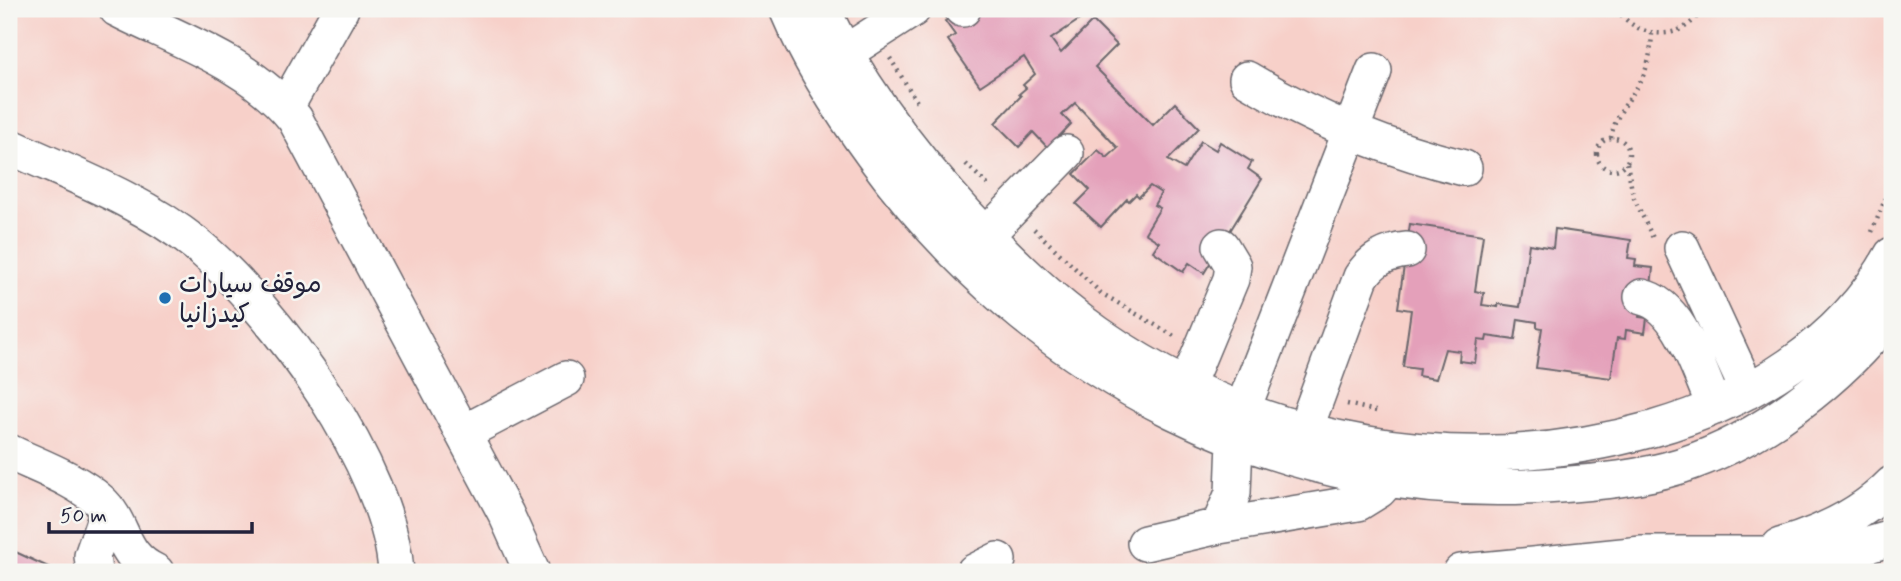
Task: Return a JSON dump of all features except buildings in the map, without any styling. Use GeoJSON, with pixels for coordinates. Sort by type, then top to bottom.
{"type":"FeatureCollection","features":[{"type":"Feature","properties":{"kind":"street"},"geometry":{"type":"LineString","coordinates":[[117,9],[250,76],[286,107],[307,137],[533,572]]}},
{"type":"Feature","properties":{"kind":"street"},"geometry":{"type":"LineString","coordinates":[[286,107],[341,9]]}},
{"type":"Feature","properties":{"kind":"street"},"geometry":{"type":"LineString","coordinates":[[787,9],[819,72],[851,125],[921,216],[997,292],[1088,345],[1186,387],[1238,426],[1304,432],[1370,446],[1452,453],[1507,454],[1570,447],[1632,435],[1715,407],[1774,377],[1828,335],[1873,285],[1879,247]]}},
{"type":"Feature","properties":{"kind":"street"},"geometry":{"type":"LineString","coordinates":[[833,31],[870,9]]}},
{"type":"Feature","properties":{"kind":"street"},"geometry":{"type":"LineString","coordinates":[[833,31],[913,9]]}},
{"type":"Feature","properties":{"kind":"street"},"geometry":{"type":"LineString","coordinates":[[833,31],[917,158],[986,235],[1062,306],[1088,345],[1164,409],[1238,426],[1387,481],[1519,488],[1642,475],[1681,465],[1720,449],[1791,407],[1854,355],[1892,312]]}},
{"type":"Feature","properties":{"kind":"street"},"geometry":{"type":"LineString","coordinates":[[1219,526],[1233,493],[1238,426],[1374,71]]}},
{"type":"Feature","properties":{"kind":"street"},"geometry":{"type":"LineString","coordinates":[[1247,79],[1352,134],[1388,148],[1464,168]]}},
{"type":"Feature","properties":{"kind":"street"},"geometry":{"type":"LineString","coordinates":[[9,146],[131,203],[163,222],[195,244],[244,292],[323,395],[372,481],[388,522],[396,572]]}},
{"type":"Feature","properties":{"kind":"street"},"geometry":{"type":"LineString","coordinates":[[986,235],[1066,153]]}},
{"type":"Feature","properties":{"kind":"street"},"geometry":{"type":"LineString","coordinates":[[1186,387],[1231,279],[1233,266],[1221,246]]}},
{"type":"Feature","properties":{"kind":"street"},"geometry":{"type":"LineString","coordinates":[[1682,248],[1748,391]]}},
{"type":"Feature","properties":{"kind":"street"},"geometry":{"type":"LineString","coordinates":[[1304,432],[1361,278],[1367,268],[1384,255],[1407,250]]}},
{"type":"Feature","properties":{"kind":"street"},"geometry":{"type":"LineString","coordinates":[[1642,297],[1661,304],[1669,311],[1715,407]]}},
{"type":"Feature","properties":{"kind":"street"},"geometry":{"type":"LineString","coordinates":[[463,433],[566,379]]}},
{"type":"Feature","properties":{"kind":"street"},"geometry":{"type":"LineString","coordinates":[[1632,435],[1642,475]]}},
{"type":"Feature","properties":{"kind":"street"},"geometry":{"type":"LineString","coordinates":[[9,452],[91,494],[108,510],[128,551],[144,567],[156,572]]}},
{"type":"Feature","properties":{"kind":"street"},"geometry":{"type":"LineString","coordinates":[[1145,544],[1219,526],[1357,503],[1379,491],[1387,481]]}},
{"type":"Feature","properties":{"kind":"street"},"geometry":{"type":"LineString","coordinates":[[1747,553],[1807,538],[1835,525],[1862,509],[1892,484]]}},
{"type":"Feature","properties":{"kind":"street"},"geometry":{"type":"LineString","coordinates":[[94,572],[92,556],[108,510]]}},
{"type":"Feature","properties":{"kind":"street"},"geometry":{"type":"LineString","coordinates":[[1461,572],[1642,554],[1838,554],[1892,538]]}},
{"type":"Feature","properties":{"kind":"path"},"geometry":{"type":"LineString","coordinates":[[1617,9],[1627,22],[1652,34],[1679,31],[1702,9]]}},
{"type":"Feature","properties":{"kind":"path"},"geometry":{"type":"LineString","coordinates":[[1611,138],[1622,141],[1629,151],[1627,163],[1616,170],[1603,168],[1596,157],[1599,145],[1611,138],[1616,117],[1643,75],[1650,57],[1652,34]]}},
{"type":"Feature","properties":{"kind":"path"},"geometry":{"type":"LineString","coordinates":[[1879,247],[1892,182]]}},
{"type":"Feature","properties":{"kind":"shaded area"},"geometry":{"type":"Polygon","coordinates":[[[9,9],[1892,9],[1892,572],[9,572],[9,9]]]}},
{"type":"Feature","properties":{"kind":"place","name":"موقف سيارات كيدزانيا"},"geometry":{"type":"Point","coordinates":[165,298]}}]}
